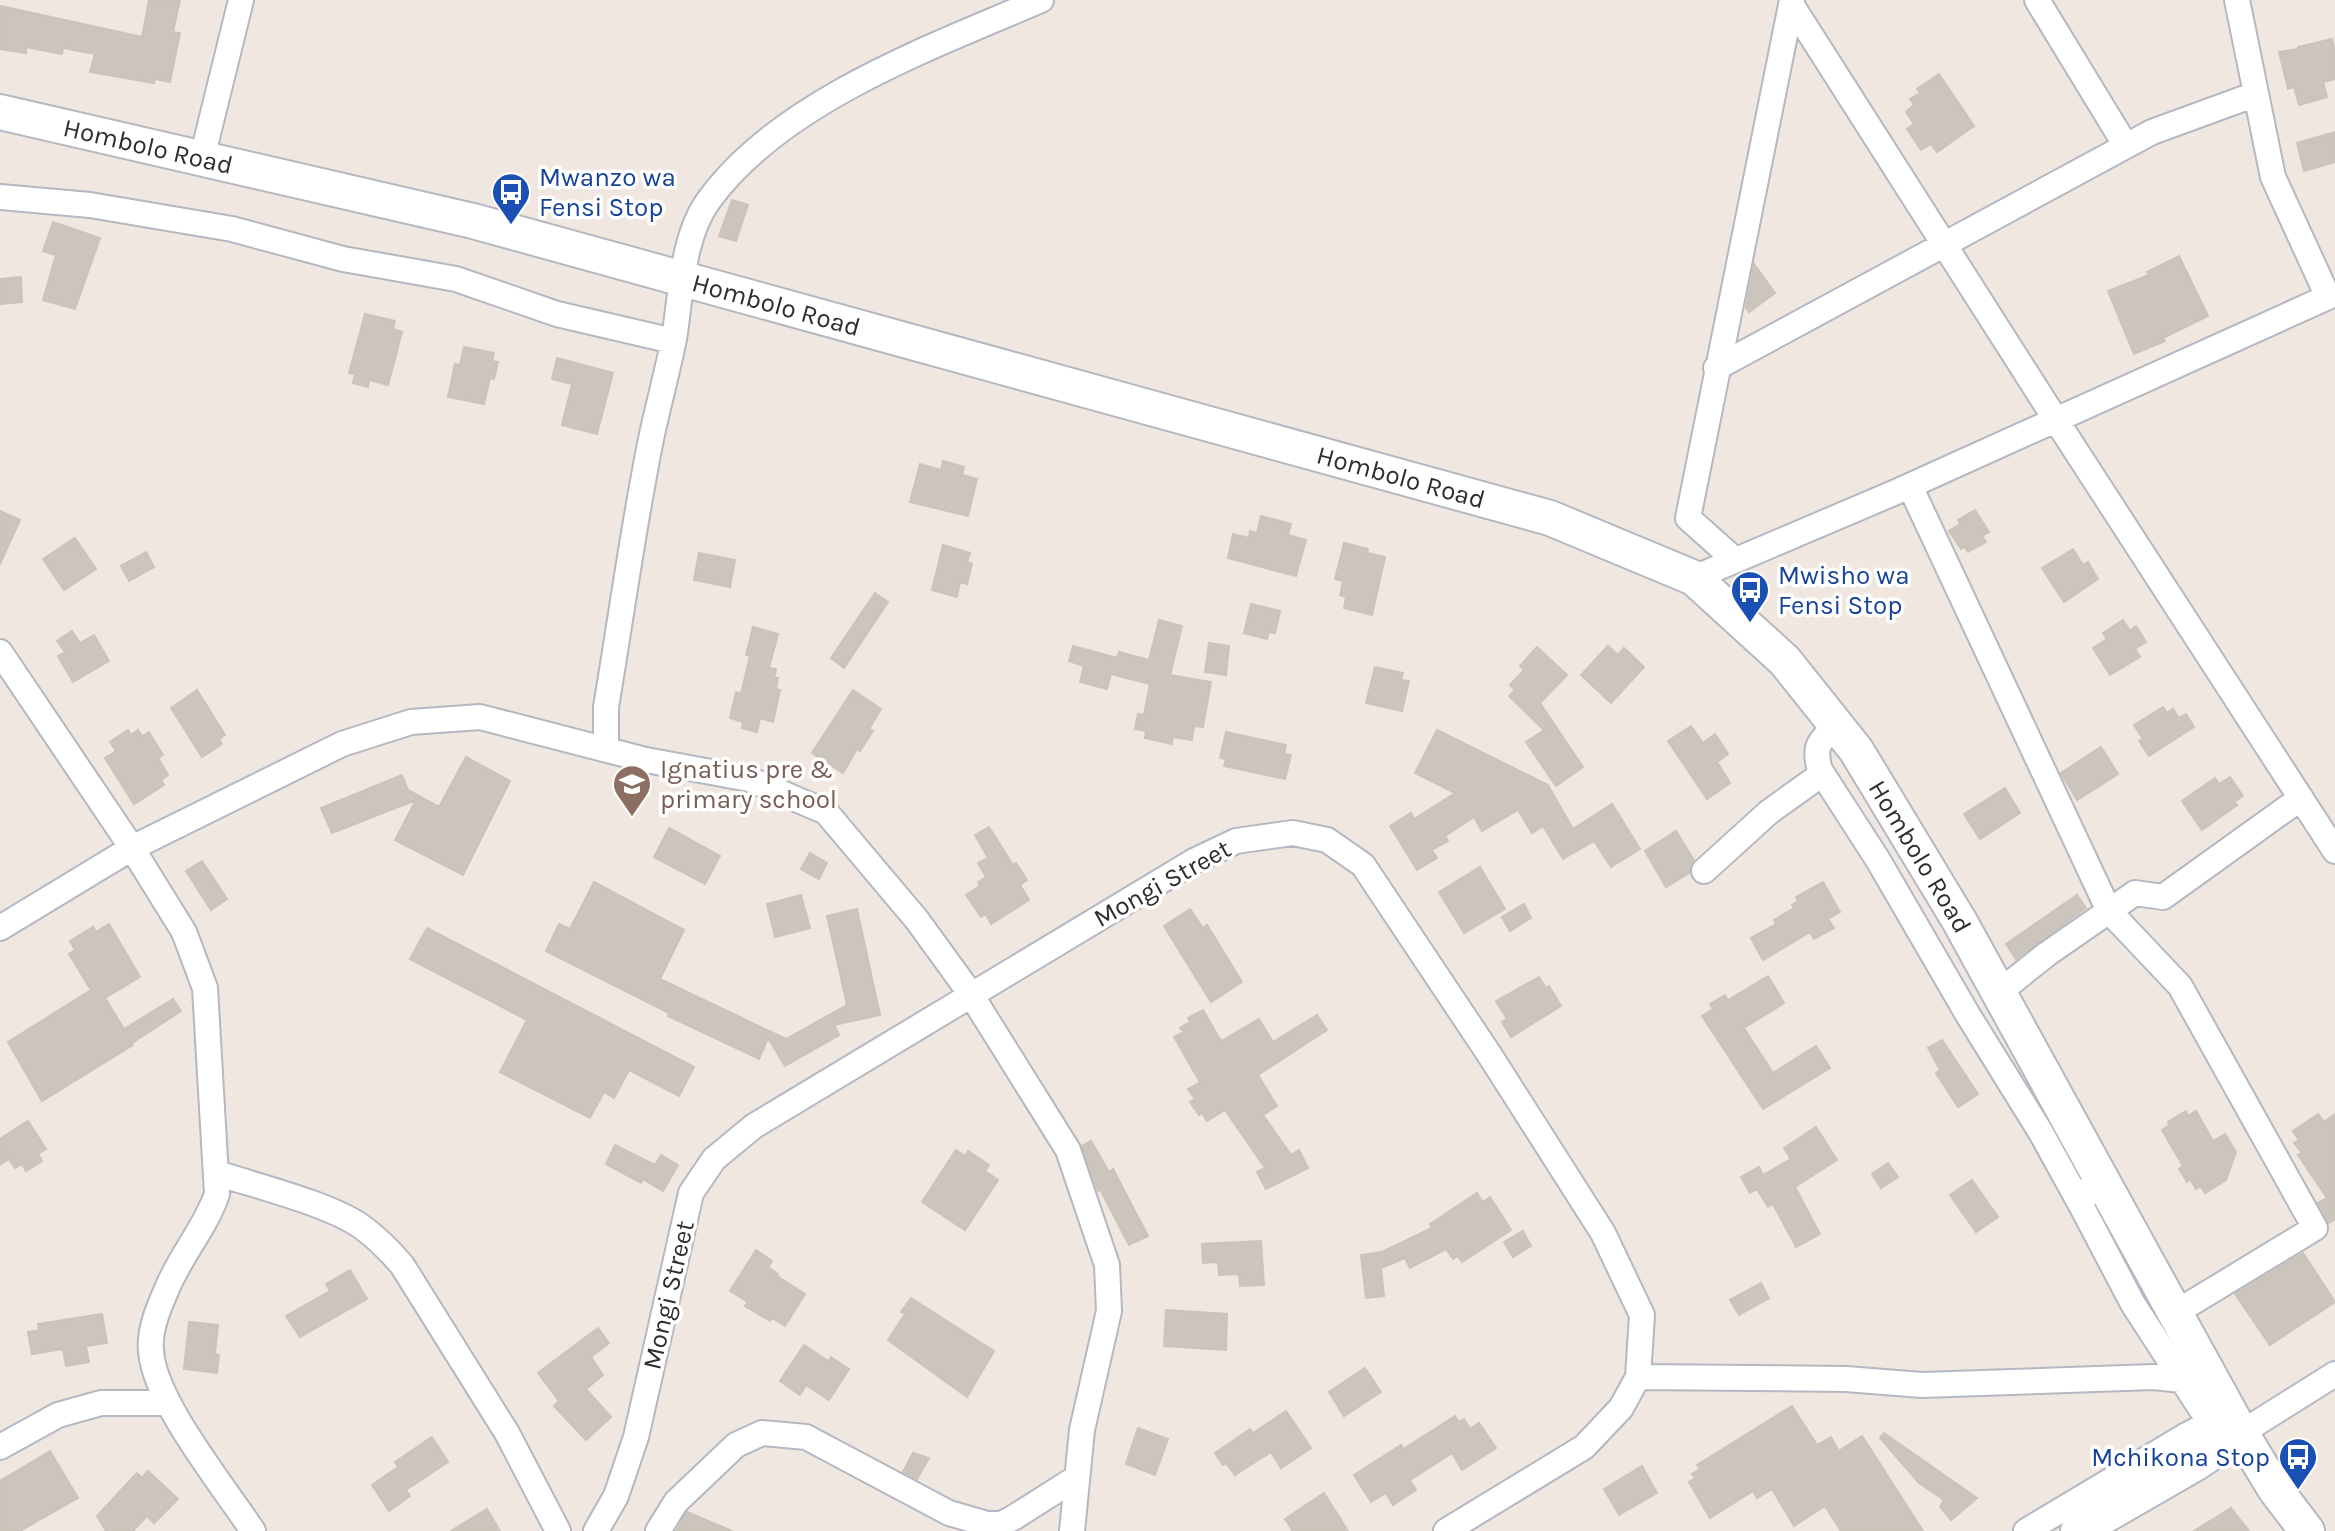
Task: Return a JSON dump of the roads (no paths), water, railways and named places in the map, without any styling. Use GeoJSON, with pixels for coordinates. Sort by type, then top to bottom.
{"type":"FeatureCollection","features":[{"type":"Feature","properties":{"kind":"street"},"geometry":{"type":"LineString","coordinates":[[202,158],[241,0]]}},
{"type":"Feature","properties":{"kind":"street"},"geometry":{"type":"LineString","coordinates":[[606,747],[606,707],[651,440],[694,226],[707,202],[728,175],[762,143],[854,84],[1041,0]]}},
{"type":"Feature","properties":{"kind":"street"},"geometry":{"type":"LineString","coordinates":[[2037,0],[2126,146]]}},
{"type":"Feature","properties":{"kind":"street"},"geometry":{"type":"LineString","coordinates":[[1694,578],[1910,486],[2332,296],[2273,177],[2237,0]]}},
{"type":"Feature","properties":{"kind":"street"},"geometry":{"type":"LineString","coordinates":[[1791,2],[2335,851]]}},
{"type":"Feature","properties":{"kind":"street"},"geometry":{"type":"LineString","coordinates":[[1735,560],[1688,518],[1791,2]]}},
{"type":"Feature","properties":{"kind":"street"},"geometry":{"type":"LineString","coordinates":[[1716,368],[2152,132],[2256,94]]}},
{"type":"Feature","properties":{"kind":"street","name":"Hombolo Road"},"geometry":{"type":"LineString","coordinates":[[0,112],[473,221],[1550,518],[1694,578],[1785,661],[1856,750],[1918,849],[2175,1313],[2227,1423],[2307,1531]]}},
{"type":"Feature","properties":{"kind":"street"},"geometry":{"type":"LineString","coordinates":[[0,197],[90,205],[232,229],[343,259],[456,279],[557,314],[673,341]]}},
{"type":"Feature","properties":{"kind":"street"},"geometry":{"type":"LineString","coordinates":[[1910,486],[2109,911],[2180,986],[2315,1228],[2175,1313]]}},
{"type":"Feature","properties":{"kind":"street"},"geometry":{"type":"LineString","coordinates":[[0,652],[132,848],[184,932],[205,988],[217,1194],[209,1216],[167,1287],[155,1319],[151,1351],[166,1403],[253,1531]]}},
{"type":"Feature","properties":{"kind":"street"},"geometry":{"type":"LineString","coordinates":[[0,928],[132,848],[342,744],[411,722],[480,717],[606,747],[646,760],[749,779],[826,812],[917,920],[970,993],[1068,1150],[1107,1265],[1109,1311],[1082,1430],[1072,1531]]}},
{"type":"Feature","properties":{"kind":"street"},"geometry":{"type":"LineString","coordinates":[[1837,726],[1817,747],[1815,756],[1822,774],[1878,860],[2040,1131],[2133,1304],[2181,1380],[2227,1423]]}},
{"type":"Feature","properties":{"kind":"street"},"geometry":{"type":"LineString","coordinates":[[1704,871],[1769,812],[1822,774]]}},
{"type":"Feature","properties":{"kind":"street"},"geometry":{"type":"LineString","coordinates":[[1998,993],[2047,954],[2135,893],[2163,897],[2301,798]]}},
{"type":"Feature","properties":{"kind":"street","name":"Mongi Street"},"geometry":{"type":"LineString","coordinates":[[596,1531],[616,1496],[636,1437],[691,1193],[714,1159],[754,1126],[970,993],[1194,861],[1236,841],[1293,833],[1327,840],[1363,865],[1603,1233],[1642,1315],[1638,1377],[1621,1408],[1584,1447],[1446,1531]]}},
{"type":"Feature","properties":{"kind":"street"},"geometry":{"type":"LineString","coordinates":[[2082,1207],[2090,1161]]}},
{"type":"Feature","properties":{"kind":"street"},"geometry":{"type":"LineString","coordinates":[[217,1173],[337,1213],[360,1225],[386,1247],[402,1265],[507,1433],[558,1531]]}},
{"type":"Feature","properties":{"kind":"street"},"geometry":{"type":"LineString","coordinates":[[2026,1531],[2227,1423],[2335,1374]]}},
{"type":"Feature","properties":{"kind":"street"},"geometry":{"type":"LineString","coordinates":[[1638,1377],[1846,1379],[1922,1385],[2154,1377],[2181,1380]]}},
{"type":"Feature","properties":{"kind":"street"},"geometry":{"type":"LineString","coordinates":[[0,1447],[58,1415],[101,1403],[166,1403]]}},
{"type":"Feature","properties":{"kind":"street"},"geometry":{"type":"LineString","coordinates":[[2078,1531],[2196,1463],[2227,1423]]}},
{"type":"Feature","properties":{"kind":"street"},"geometry":{"type":"LineString","coordinates":[[658,1531],[676,1502],[736,1445],[762,1433],[806,1437],[949,1513],[987,1524],[1001,1524],[1013,1518],[1076,1478]]}},
{"type":"Feature","properties":{"kind":"place","name":"Mwanzo wa Fensi Stop"},"geometry":{"type":"Point","coordinates":[511,226]}},
{"type":"Feature","properties":{"kind":"place","name":"Mwisho wa Fensi Stop"},"geometry":{"type":"Point","coordinates":[1750,624]}},
{"type":"Feature","properties":{"kind":"place","name":"Ignatius pre & primary school"},"geometry":{"type":"Point","coordinates":[632,818]}},
{"type":"Feature","properties":{"kind":"place","name":"Mchikona Stop"},"geometry":{"type":"Point","coordinates":[2298,1491]}}]}
